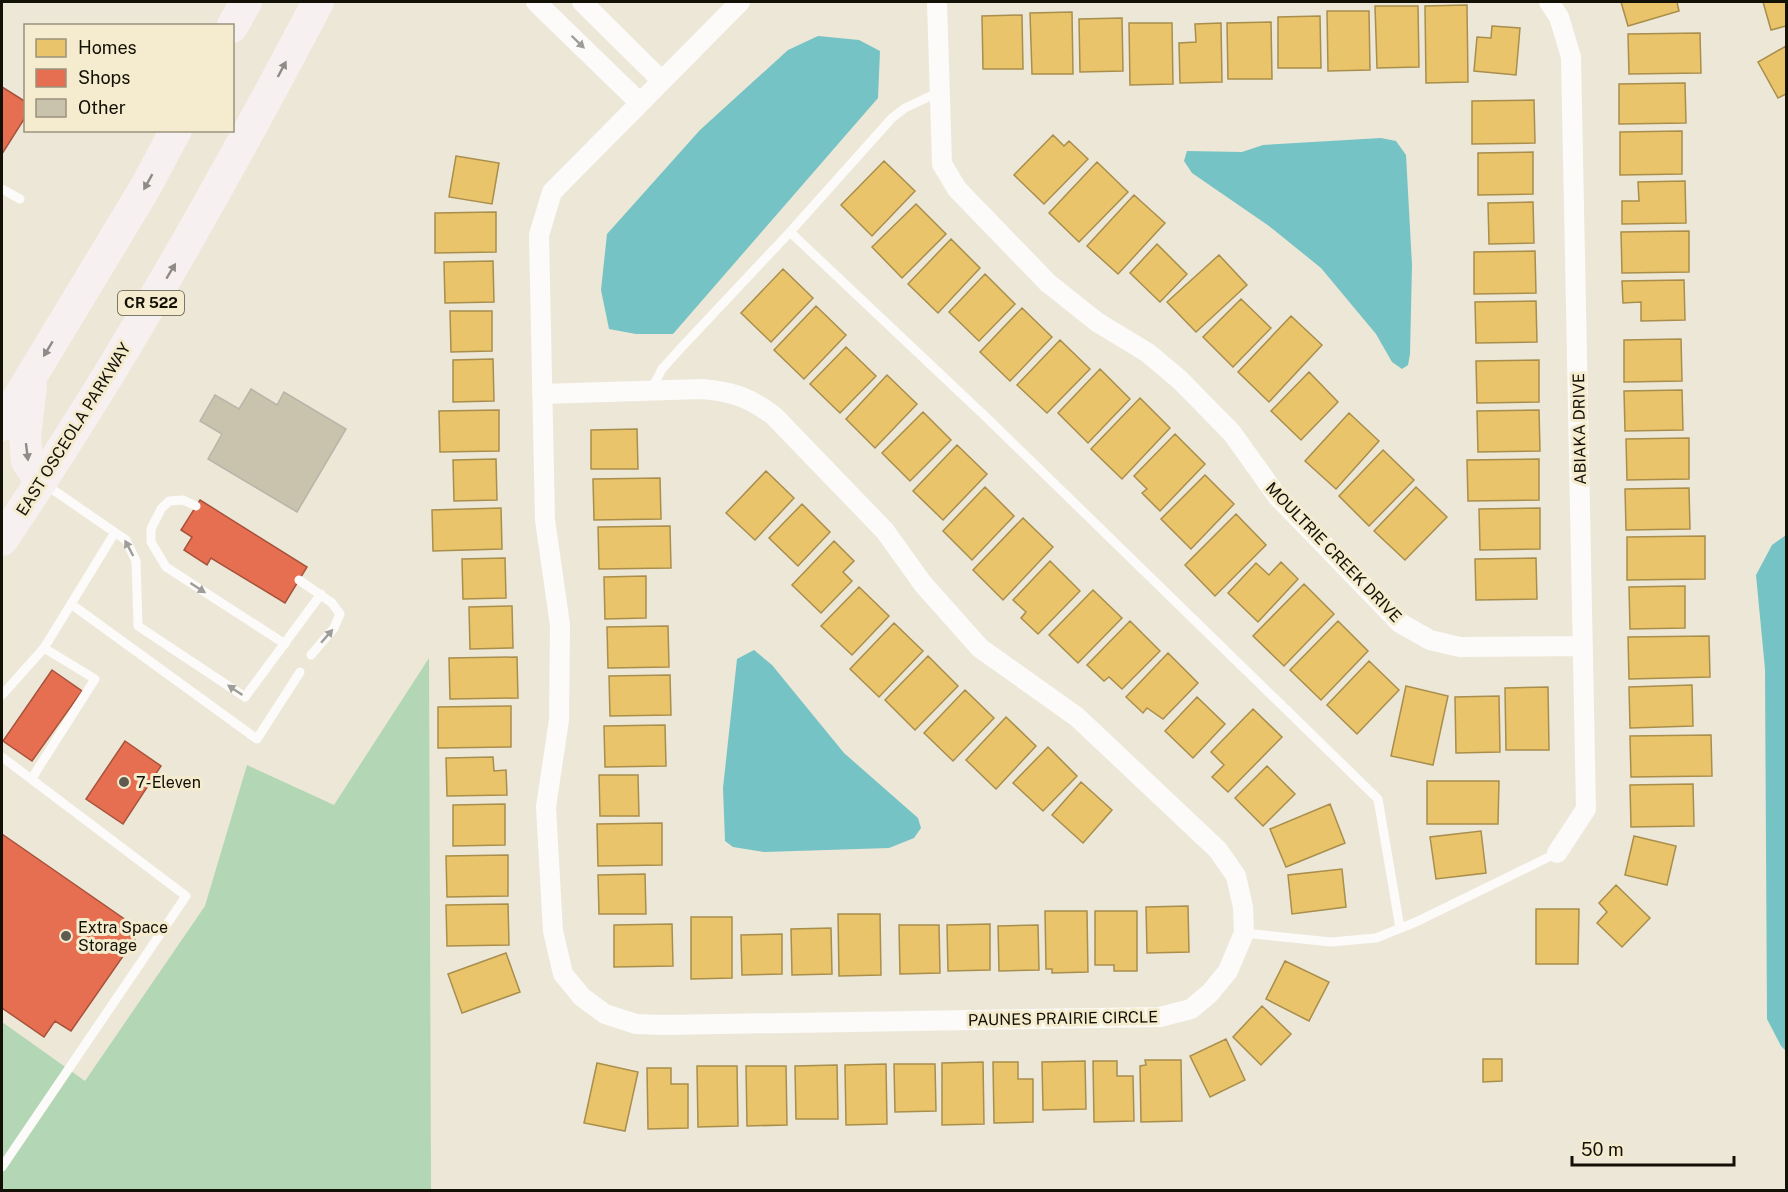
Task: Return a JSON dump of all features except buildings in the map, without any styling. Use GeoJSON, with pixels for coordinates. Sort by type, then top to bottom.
{"type":"FeatureCollection","features":[{"type":"Feature","properties":{"kind":"main road"},"geometry":{"type":"LineString","coordinates":[[234,24],[246,2]]}},
{"type":"Feature","properties":{"kind":"main road","name":"EAST OSCEOLA PARKWAY"},"geometry":{"type":"LineString","coordinates":[[2,540],[41,482],[195,231],[318,2]]}},
{"type":"Feature","properties":{"kind":"main road"},"geometry":{"type":"LineString","coordinates":[[2,425],[175,132]]}},
{"type":"Feature","properties":{"kind":"main road"},"geometry":{"type":"LineString","coordinates":[[32,377],[25,436],[27,461],[41,482]]}},
{"type":"Feature","properties":{"kind":"street"},"geometry":{"type":"LineString","coordinates":[[536,2],[640,103],[740,2]]}},
{"type":"Feature","properties":{"kind":"street"},"geometry":{"type":"LineString","coordinates":[[582,2],[662,81]]}},
{"type":"Feature","properties":{"kind":"street","name":"MOULTRIE CREEK DRIVE"},"geometry":{"type":"LineString","coordinates":[[937,2],[942,164],[957,189],[1048,283],[1097,321],[1148,353],[1180,380],[1232,433],[1276,496],[1400,623],[1430,640],[1460,647],[1583,646]]}},
{"type":"Feature","properties":{"kind":"street","name":"ABIAKA DRIVE"},"geometry":{"type":"LineString","coordinates":[[1549,2],[1559,17],[1571,57],[1586,809],[1557,853]]}},
{"type":"Feature","properties":{"kind":"street","name":"PAUNES PRAIRIE CIRCLE"},"geometry":{"type":"LineString","coordinates":[[542,394],[703,389],[728,392],[753,400],[774,416],[885,531],[923,584],[980,648],[1077,717],[1218,850],[1236,876],[1243,907],[1244,933],[1228,971],[1210,993],[1191,1009],[1160,1017],[653,1025],[636,1024],[605,1014],[582,997],[563,974],[553,932],[546,807],[559,720],[560,625],[545,520],[542,394],[539,235],[552,192],[640,103]]}},
{"type":"Feature","properties":{"kind":"lane"},"geometry":{"type":"LineString","coordinates":[[651,390],[662,369],[680,348],[790,232],[892,118],[905,108],[939,92]]}},
{"type":"Feature","properties":{"kind":"lane"},"geometry":{"type":"LineString","coordinates":[[2,189],[20,199]]}},
{"type":"Feature","properties":{"kind":"lane"},"geometry":{"type":"LineString","coordinates":[[790,232],[995,426],[1378,799],[1400,928]]}},
{"type":"Feature","properties":{"kind":"lane"},"geometry":{"type":"LineString","coordinates":[[41,482],[114,534],[126,540],[136,561],[138,626],[245,697],[321,594]]}},
{"type":"Feature","properties":{"kind":"lane"},"geometry":{"type":"LineString","coordinates":[[196,506],[183,500],[170,501],[156,516],[151,530],[151,542],[166,567],[285,644]]}},
{"type":"Feature","properties":{"kind":"lane"},"geometry":{"type":"LineString","coordinates":[[2,695],[44,648],[114,534]]}},
{"type":"Feature","properties":{"kind":"lane"},"geometry":{"type":"LineString","coordinates":[[300,580],[321,594],[340,614],[334,628],[311,655]]}},
{"type":"Feature","properties":{"kind":"lane"},"geometry":{"type":"LineString","coordinates":[[71,604],[257,740],[300,672]]}},
{"type":"Feature","properties":{"kind":"lane"},"geometry":{"type":"LineString","coordinates":[[32,778],[95,679],[44,648]]}},
{"type":"Feature","properties":{"kind":"lane"},"geometry":{"type":"LineString","coordinates":[[2,757],[186,896],[2,1167]]}},
{"type":"Feature","properties":{"kind":"lane"},"geometry":{"type":"LineString","coordinates":[[1244,933],[1350,942],[1376,938],[1557,853]]}},
{"type":"Feature","properties":{"kind":"green space"},"geometry":{"type":"Polygon","coordinates":[[[429,658],[431,1190],[2,1190],[2,1022],[85,1081],[205,906],[247,765],[334,805],[429,658]]]}},
{"type":"Feature","properties":{"kind":"water"},"geometry":{"type":"Polygon","coordinates":[[[818,36],[859,40],[880,51],[878,98],[673,334],[636,334],[609,329],[601,290],[607,234],[700,130],[788,50],[818,36]]]}},
{"type":"Feature","properties":{"kind":"water"},"geometry":{"type":"Polygon","coordinates":[[[1381,138],[1396,141],[1406,155],[1412,265],[1410,354],[1408,365],[1402,369],[1392,362],[1376,334],[1321,268],[1269,226],[1192,173],[1184,161],[1187,151],[1242,152],[1263,145],[1381,138]]]}},
{"type":"Feature","properties":{"kind":"water"},"geometry":{"type":"Polygon","coordinates":[[[1786,535],[1786,1051],[1767,1019],[1765,669],[1756,575],[1772,545],[1786,535]]]}},
{"type":"Feature","properties":{"kind":"water"},"geometry":{"type":"Polygon","coordinates":[[[754,650],[772,665],[844,753],[918,818],[921,828],[914,838],[889,848],[764,852],[733,847],[725,841],[723,788],[737,659],[754,650]]]}},
{"type":"Feature","properties":{"kind":"place","name":"7-Eleven"},"geometry":{"type":"Point","coordinates":[124,782]}},
{"type":"Feature","properties":{"kind":"place","name":"Extra Space Storage"},"geometry":{"type":"Point","coordinates":[66,936]}}]}
